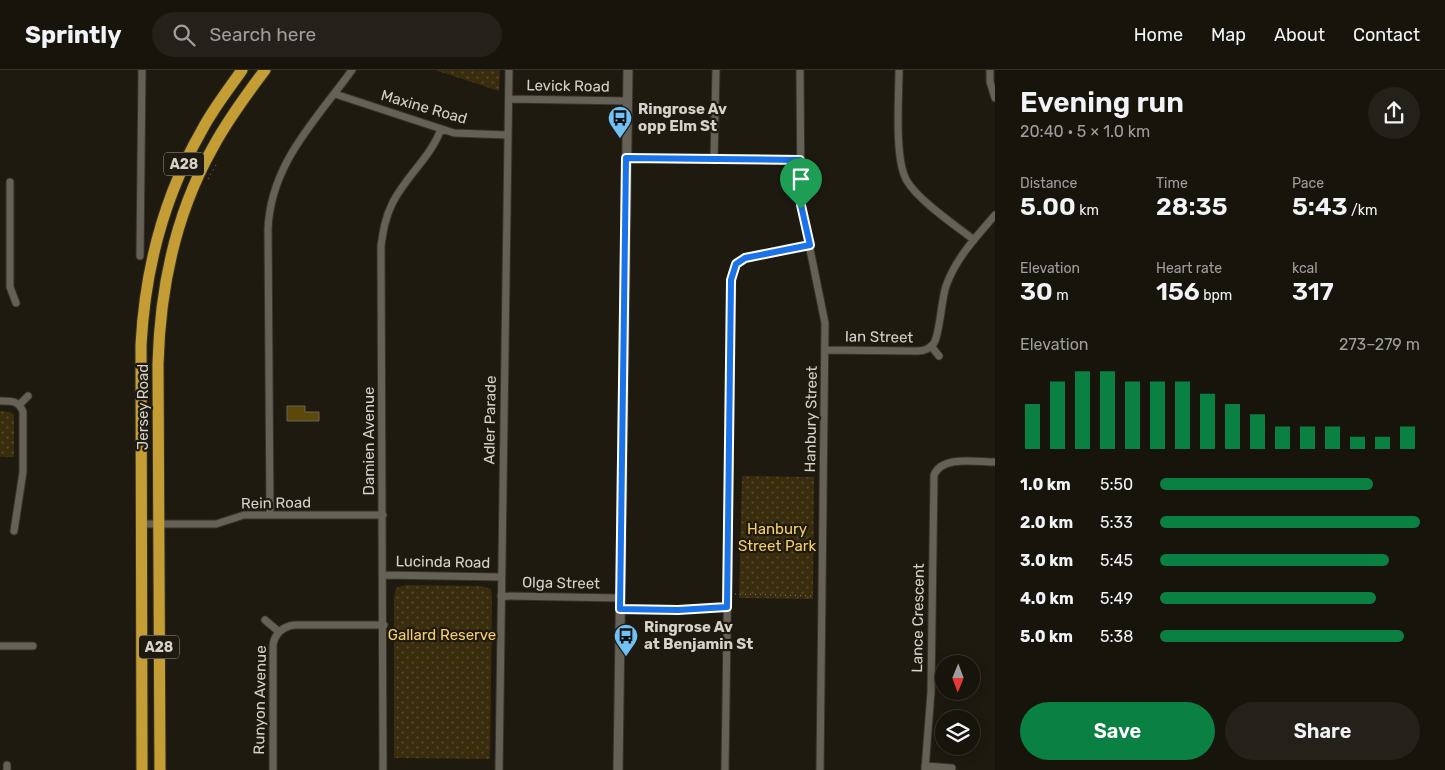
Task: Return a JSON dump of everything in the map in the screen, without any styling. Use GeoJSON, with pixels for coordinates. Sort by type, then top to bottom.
{"type":"FeatureCollection","features":[{"type":"Feature","properties":{"kind":"highway","name":"Jersey Road"},"geometry":{"type":"LineString","coordinates":[[142,770],[141,345],[149,270],[164,215],[181,170],[202,129],[242,70]]}},
{"type":"Feature","properties":{"kind":"highway","name":"Jersey Road"},"geometry":{"type":"LineString","coordinates":[[160,770],[159,333],[163,296],[171,252],[185,207],[206,160],[239,105],[265,70]]}},
{"type":"Feature","properties":{"kind":"street"},"geometry":{"type":"LineString","coordinates":[[140,256],[142,70]]}},
{"type":"Feature","properties":{"kind":"street"},"geometry":{"type":"LineString","coordinates":[[270,516],[269,213],[277,181],[286,161],[352,70]]}},
{"type":"Feature","properties":{"kind":"street","name":"Adler Parade"},"geometry":{"type":"LineString","coordinates":[[499,770],[509,70]]}},
{"type":"Feature","properties":{"kind":"street"},"geometry":{"type":"LineString","coordinates":[[618,770],[628,70]]}},
{"type":"Feature","properties":{"kind":"street"},"geometry":{"type":"LineString","coordinates":[[714,160],[716,70]]}},
{"type":"Feature","properties":{"kind":"street","name":"Hanbury Street"},"geometry":{"type":"LineString","coordinates":[[800,70],[801,205],[824,313],[826,350],[820,770]]}},
{"type":"Feature","properties":{"kind":"street"},"geometry":{"type":"LineString","coordinates":[[899,70],[899,152],[902,172],[906,181],[918,194],[974,240]]}},
{"type":"Feature","properties":{"kind":"street"},"geometry":{"type":"LineString","coordinates":[[990,70],[990,82],[994,98]]}},
{"type":"Feature","properties":{"kind":"street","name":"Maxine Road"},"geometry":{"type":"LineString","coordinates":[[335,94],[458,134],[508,135]]}},
{"type":"Feature","properties":{"kind":"street","name":"Levick Road"},"geometry":{"type":"LineString","coordinates":[[509,99],[627,101]]}},
{"type":"Feature","properties":{"kind":"street","name":"Damien Avenue"},"geometry":{"type":"LineString","coordinates":[[384,770],[382,237],[392,204],[435,142],[441,129]]}},
{"type":"Feature","properties":{"kind":"street"},"geometry":{"type":"LineString","coordinates":[[626,158],[800,160]]}},
{"type":"Feature","properties":{"kind":"street"},"geometry":{"type":"LineString","coordinates":[[10,182],[10,287],[16,303]]}},
{"type":"Feature","properties":{"kind":"street","name":"Ian Street"},"geometry":{"type":"LineString","coordinates":[[826,350],[917,352],[931,346],[936,338],[946,286],[962,255],[995,215]]}},
{"type":"Feature","properties":{"kind":"street"},"geometry":{"type":"LineString","coordinates":[[0,220],[10,220]]}},
{"type":"Feature","properties":{"kind":"street"},"geometry":{"type":"LineString","coordinates":[[725,770],[732,276],[736,264],[745,258],[810,245]]}},
{"type":"Feature","properties":{"kind":"street","name":"Ian Street"},"geometry":{"type":"LineString","coordinates":[[931,346],[939,356]]}},
{"type":"Feature","properties":{"kind":"street"},"geometry":{"type":"LineString","coordinates":[[19,404],[28,396]]}},
{"type":"Feature","properties":{"kind":"street"},"geometry":{"type":"LineString","coordinates":[[0,401],[11,401],[19,404],[23,414],[23,472],[14,531]]}},
{"type":"Feature","properties":{"kind":"street"},"geometry":{"type":"LineString","coordinates":[[933,461],[938,467],[950,462],[995,462]]}},
{"type":"Feature","properties":{"kind":"street","name":"Lance Crescent"},"geometry":{"type":"LineString","coordinates":[[925,768],[931,692],[934,478],[938,467]]}},
{"type":"Feature","properties":{"kind":"street","name":"Rein Road"},"geometry":{"type":"LineString","coordinates":[[142,524],[212,524],[238,516],[383,515]]}},
{"type":"Feature","properties":{"kind":"street","name":"Lucinda Road"},"geometry":{"type":"LineString","coordinates":[[384,575],[501,576]]}},
{"type":"Feature","properties":{"kind":"street","name":"Olga Street"},"geometry":{"type":"LineString","coordinates":[[501,596],[620,598]]}},
{"type":"Feature","properties":{"kind":"street"},"geometry":{"type":"LineString","coordinates":[[620,609],[678,610],[727,607]]}},
{"type":"Feature","properties":{"kind":"street","name":"Runyon Avenue"},"geometry":{"type":"LineString","coordinates":[[265,620],[278,632]]}},
{"type":"Feature","properties":{"kind":"street","name":"Runyon Avenue"},"geometry":{"type":"LineString","coordinates":[[273,770],[273,645],[278,632],[294,625],[384,625]]}},
{"type":"Feature","properties":{"kind":"street"},"geometry":{"type":"LineString","coordinates":[[0,646],[33,646]]}},
{"type":"Feature","properties":{"kind":"street"},"geometry":{"type":"LineString","coordinates":[[925,768],[952,768]]}},
{"type":"Feature","properties":{"kind":"path"},"geometry":{"type":"LineString","coordinates":[[206,181],[211,176],[216,164]]}},
{"type":"Feature","properties":{"kind":"path"},"geometry":{"type":"LineString","coordinates":[[727,594],[822,596]]}},
{"type":"Feature","properties":{"kind":"green space"},"geometry":{"type":"Polygon","coordinates":[[[435,70],[500,70],[499,91],[435,70]]]}},
{"type":"Feature","properties":{"kind":"green space"},"geometry":{"type":"Polygon","coordinates":[[[0,411],[10,412],[14,415],[14,457],[0,457],[0,411]]]}},
{"type":"Feature","properties":{"kind":"green space","name":"Hanbury Street Park"},"geometry":{"type":"Polygon","coordinates":[[[742,476],[814,477],[813,599],[739,598],[742,476]]]}},
{"type":"Feature","properties":{"kind":"green space","name":"Gallard Reserve"},"geometry":{"type":"Polygon","coordinates":[[[406,585],[481,586],[491,589],[490,759],[394,758],[394,598],[396,588],[406,585]]]}},
{"type":"Feature","properties":{"kind":"building"},"geometry":{"type":"Polygon","coordinates":[[[287,406],[305,406],[305,412],[319,412],[319,421],[287,421],[287,406]]]}},
{"type":"Feature","properties":{"kind":"place","name":"Ringrose Av opp Elm St"},"geometry":{"type":"Point","coordinates":[620,139]}},
{"type":"Feature","properties":{"kind":"place","name":"Ringrose Av at Benjamin St"},"geometry":{"type":"Point","coordinates":[626,657]}},
{"type":"Feature","properties":{"kind":"route"},"geometry":{"type":"LineString","coordinates":[[626,158],[800,160],[801,209],[810,245],[751,256],[740,260],[734,268],[731,280],[727,607],[678,610],[620,609],[626,158]]}}]}
